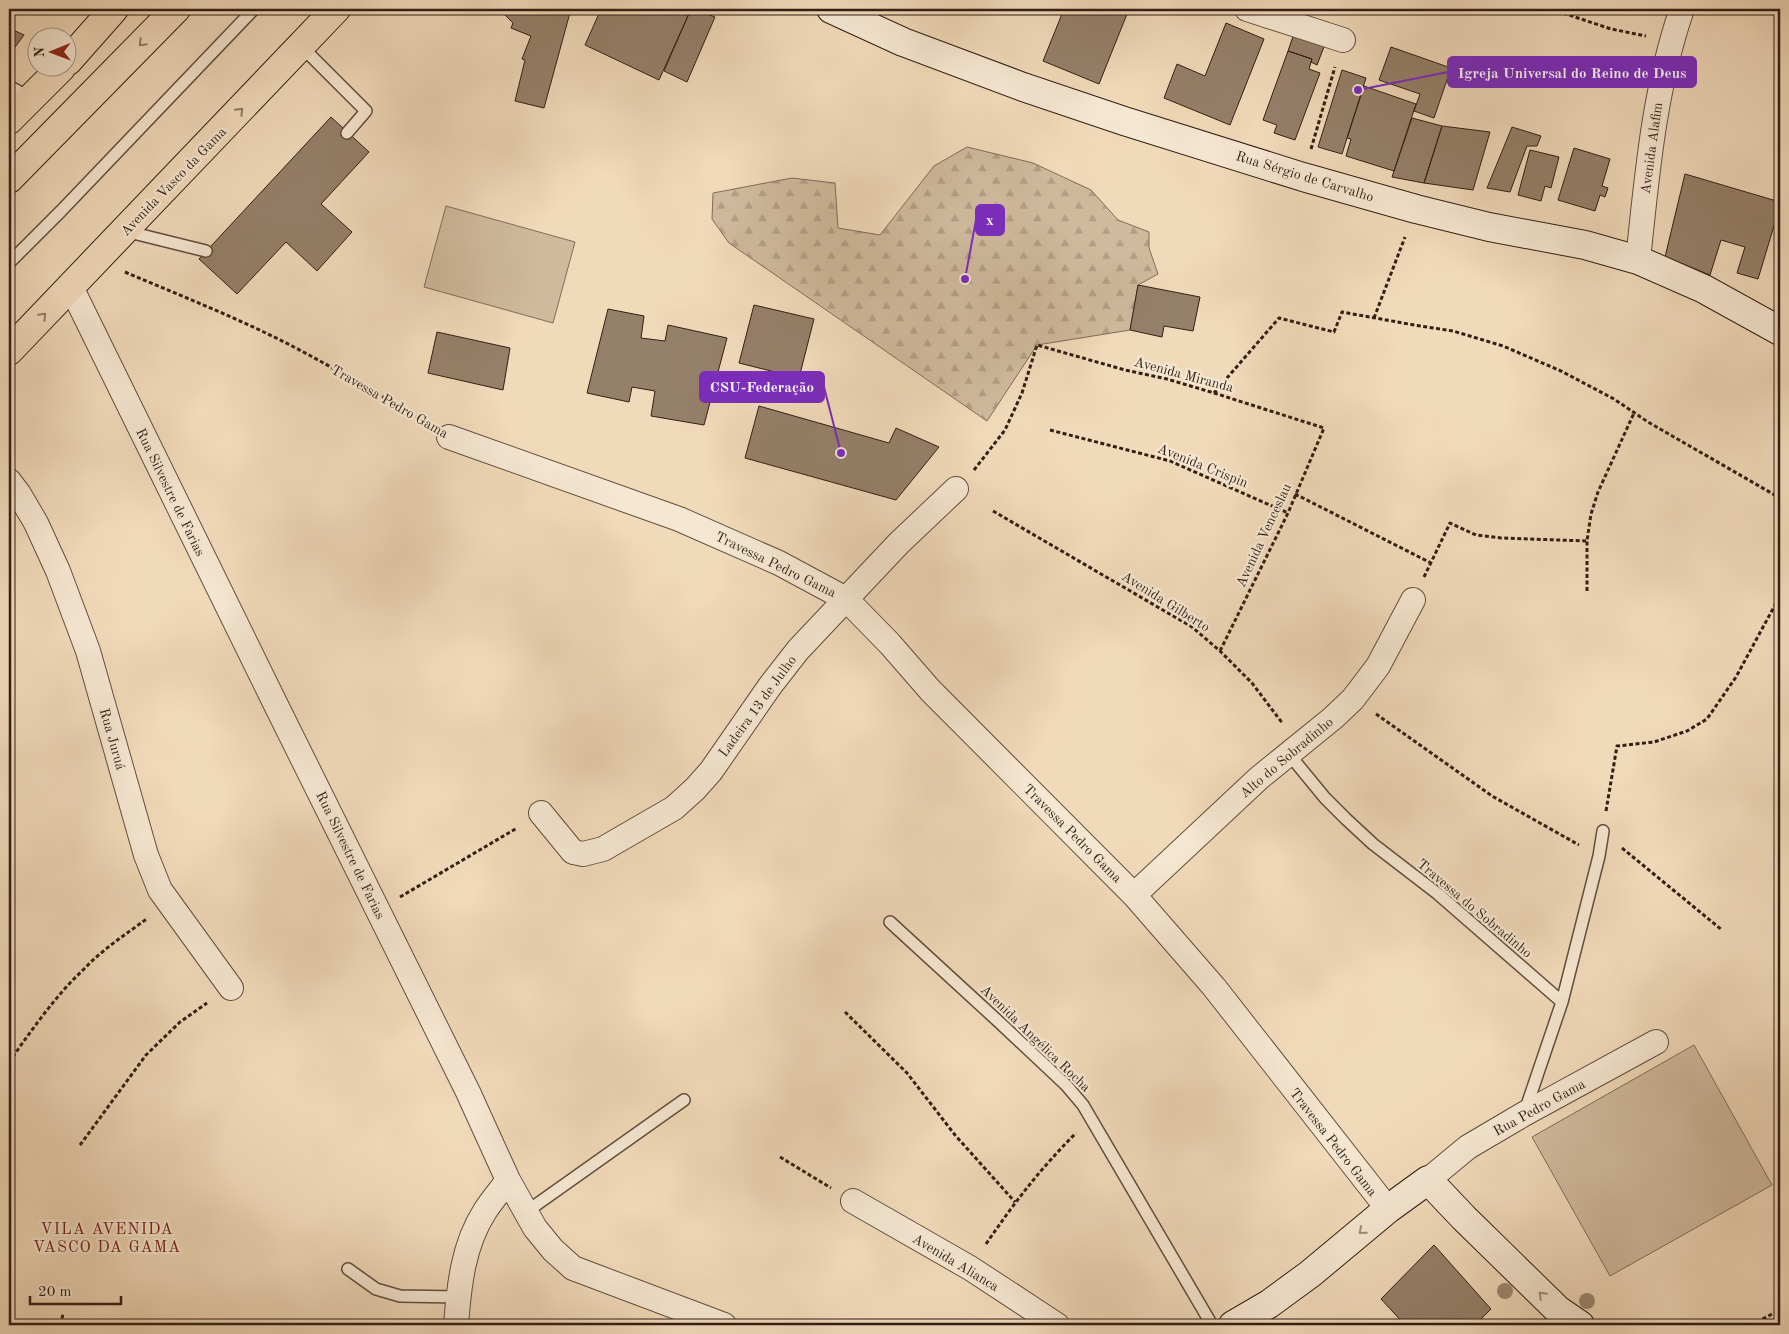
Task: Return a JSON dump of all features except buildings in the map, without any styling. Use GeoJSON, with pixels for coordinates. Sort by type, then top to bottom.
{"type":"FeatureCollection","features":[{"type":"Feature","properties":{"kind":"main road"},"geometry":{"type":"LineString","coordinates":[[78,50],[114,9]]}},
{"type":"Feature","properties":{"kind":"main road"},"geometry":{"type":"LineString","coordinates":[[9,179],[176,9]]}},
{"type":"Feature","properties":{"kind":"main road","name":"Avenida Vasco da Gama"},"geometry":{"type":"LineString","coordinates":[[9,351],[125,232],[336,9]]}},
{"type":"Feature","properties":{"kind":"main road"},"geometry":{"type":"LineString","coordinates":[[9,120],[20,92],[44,78]]}},
{"type":"Feature","properties":{"kind":"street","name":"Rua Sérgio de Carvalho"},"geometry":{"type":"LineString","coordinates":[[831,9],[903,42],[1023,87],[1303,177],[1416,210],[1585,245],[1638,260],[1704,289],[1780,331]]}},
{"type":"Feature","properties":{"kind":"street"},"geometry":{"type":"LineString","coordinates":[[1247,9],[1343,40]]}},
{"type":"Feature","properties":{"kind":"street","name":"Avenida Alafim"},"geometry":{"type":"LineString","coordinates":[[1638,260],[1650,150],[1659,95],[1671,41],[1682,9]]}},
{"type":"Feature","properties":{"kind":"street","name":"Rua Silvestre de Farias"},"geometry":{"type":"LineString","coordinates":[[71,287],[269,692],[468,1092],[508,1180],[535,1228],[553,1250],[573,1268],[724,1325]]}},
{"type":"Feature","properties":{"kind":"street","name":"Travessa Pedro Gama"},"geometry":{"type":"LineString","coordinates":[[449,437],[680,519],[779,563],[846,599],[890,644],[930,690],[1134,895],[1214,987],[1388,1209]]}},
{"type":"Feature","properties":{"kind":"street","name":"Rua Juruá"},"geometry":{"type":"LineString","coordinates":[[9,481],[36,523],[58,571],[88,651],[146,855],[160,890],[231,988]]}},
{"type":"Feature","properties":{"kind":"street","name":"Ladeira 13 de Julho"},"geometry":{"type":"LineString","coordinates":[[541,813],[573,852],[583,854],[604,849],[674,808],[711,771],[770,686],[798,650],[899,543],[956,489]]}},
{"type":"Feature","properties":{"kind":"street","name":"Alto do Sobradinho"},"geometry":{"type":"LineString","coordinates":[[1134,895],[1245,790],[1333,718],[1353,699],[1378,666],[1414,600]]}},
{"type":"Feature","properties":{"kind":"street","name":"Rua Pedro Gama"},"geometry":{"type":"LineString","coordinates":[[1233,1325],[1269,1304],[1310,1274],[1388,1209],[1428,1180],[1468,1147],[1524,1114],[1656,1042]]}},
{"type":"Feature","properties":{"kind":"street"},"geometry":{"type":"LineString","coordinates":[[456,1325],[461,1271],[471,1240],[485,1211],[508,1180]]}},
{"type":"Feature","properties":{"kind":"street"},"geometry":{"type":"LineString","coordinates":[[1428,1180],[1558,1310],[1580,1325]]}},
{"type":"Feature","properties":{"kind":"street","name":"Avenida Alianca"},"geometry":{"type":"LineString","coordinates":[[854,1202],[970,1268],[1057,1325]]}},
{"type":"Feature","properties":{"kind":"lane"},"geometry":{"type":"LineString","coordinates":[[9,263],[253,9]]}},
{"type":"Feature","properties":{"kind":"lane"},"geometry":{"type":"LineString","coordinates":[[301,46],[366,111],[347,133]]}},
{"type":"Feature","properties":{"kind":"lane"},"geometry":{"type":"LineString","coordinates":[[125,232],[206,251]]}},
{"type":"Feature","properties":{"kind":"lane","name":"Travessa do Sobradinho"},"geometry":{"type":"LineString","coordinates":[[1294,749],[1324,798],[1346,819],[1373,844],[1438,894],[1562,1002]]}},
{"type":"Feature","properties":{"kind":"lane"},"geometry":{"type":"LineString","coordinates":[[1524,1114],[1562,1002],[1599,856],[1603,831]]}},
{"type":"Feature","properties":{"kind":"lane","name":"Avenida Angélica Rocha"},"geometry":{"type":"LineString","coordinates":[[890,922],[1066,1085],[1091,1118],[1212,1325]]}},
{"type":"Feature","properties":{"kind":"lane"},"geometry":{"type":"LineString","coordinates":[[526,1212],[684,1100]]}},
{"type":"Feature","properties":{"kind":"lane"},"geometry":{"type":"LineString","coordinates":[[348,1269],[376,1288],[400,1296],[458,1297]]}},
{"type":"Feature","properties":{"kind":"path"},"geometry":{"type":"LineString","coordinates":[[1551,9],[1559,10],[1611,29],[1671,41]]}},
{"type":"Feature","properties":{"kind":"path"},"geometry":{"type":"LineString","coordinates":[[1303,177],[1343,40]]}},
{"type":"Feature","properties":{"kind":"path"},"geometry":{"type":"LineString","coordinates":[[1374,318],[1416,210]]}},
{"type":"Feature","properties":{"kind":"path","name":"Travessa Pedro Gama"},"geometry":{"type":"LineString","coordinates":[[96,261],[202,304],[291,345],[367,387],[449,437]]}},
{"type":"Feature","properties":{"kind":"path"},"geometry":{"type":"LineString","coordinates":[[1214,393],[1279,318],[1334,332],[1342,312],[1453,331],[1503,346],[1561,371],[1614,399],[1634,413],[1780,498]]}},
{"type":"Feature","properties":{"kind":"path","name":"Avenida Miranda"},"geometry":{"type":"LineString","coordinates":[[956,489],[982,461],[1005,430],[1022,393],[1037,345],[1125,370],[1167,379],[1324,428]]}},
{"type":"Feature","properties":{"kind":"path"},"geometry":{"type":"LineString","coordinates":[[1587,591],[1587,541],[1591,514],[1598,492],[1634,413]]}},
{"type":"Feature","properties":{"kind":"path","name":"Avenida Venceslau"},"geometry":{"type":"LineString","coordinates":[[1220,650],[1288,513],[1324,428]]}},
{"type":"Feature","properties":{"kind":"path","name":"Avenida Crispin"},"geometry":{"type":"LineString","coordinates":[[1050,430],[1170,461],[1288,513]]}},
{"type":"Feature","properties":{"kind":"path"},"geometry":{"type":"LineString","coordinates":[[1296,494],[1431,563]]}},
{"type":"Feature","properties":{"kind":"path","name":"Avenida Gilberto"},"geometry":{"type":"LineString","coordinates":[[993,511],[1192,627],[1220,650],[1252,683],[1294,749]]}},
{"type":"Feature","properties":{"kind":"path"},"geometry":{"type":"LineString","coordinates":[[1414,600],[1450,523],[1476,535],[1501,538],[1587,541]]}},
{"type":"Feature","properties":{"kind":"path"},"geometry":{"type":"LineString","coordinates":[[1722,930],[1603,831],[1618,746],[1654,742],[1687,732],[1707,719],[1736,677],[1775,605],[1780,591]]}},
{"type":"Feature","properties":{"kind":"path"},"geometry":{"type":"LineString","coordinates":[[1353,699],[1422,745],[1492,796],[1599,856]]}},
{"type":"Feature","properties":{"kind":"path"},"geometry":{"type":"LineString","coordinates":[[378,910],[541,813]]}},
{"type":"Feature","properties":{"kind":"path"},"geometry":{"type":"LineString","coordinates":[[9,1062],[45,1013],[84,969],[118,939],[169,903]]}},
{"type":"Feature","properties":{"kind":"path"},"geometry":{"type":"LineString","coordinates":[[80,1145],[146,1055],[180,1022],[231,988]]}},
{"type":"Feature","properties":{"kind":"path"},"geometry":{"type":"LineString","coordinates":[[845,1012],[907,1073],[955,1135],[1014,1202]]}},
{"type":"Feature","properties":{"kind":"path"},"geometry":{"type":"LineString","coordinates":[[970,1268],[1014,1202],[1047,1162],[1091,1118]]}},
{"type":"Feature","properties":{"kind":"path"},"geometry":{"type":"LineString","coordinates":[[780,1157],[854,1202]]}},
{"type":"Feature","properties":{"kind":"path"},"geometry":{"type":"LineString","coordinates":[[1751,1325],[1780,1310]]}},
{"type":"Feature","properties":{"kind":"path"},"geometry":{"type":"LineString","coordinates":[[61,1325],[63,1313]]}},
{"type":"Feature","properties":{"kind":"green space"},"geometry":{"type":"Polygon","coordinates":[[[967,147],[1033,163],[1091,190],[1118,220],[1149,232],[1149,248],[1158,274],[1138,285],[1130,330],[1037,345],[987,421],[729,243],[712,219],[713,193],[792,178],[835,183],[838,228],[880,235],[934,166],[967,147]]]}},
{"type":"Feature","properties":{"kind":"green space"},"geometry":{"type":"Polygon","coordinates":[[[446,206],[575,242],[553,323],[424,287],[446,206]]]}},
{"type":"Feature","properties":{"kind":"green space"},"geometry":{"type":"Polygon","coordinates":[[[1694,1045],[1772,1185],[1610,1276],[1532,1137],[1694,1045]]]}},
{"type":"Feature","properties":{"kind":"place","name":"Igreja Universal do Reino de Deus"},"geometry":{"type":"Point","coordinates":[1358,90]}},
{"type":"Feature","properties":{"kind":"place","name":"x"},"geometry":{"type":"Point","coordinates":[965,279]}},
{"type":"Feature","properties":{"kind":"place","name":"CSU-Federação"},"geometry":{"type":"Point","coordinates":[841,453]}},
{"type":"Feature","properties":{"kind":"district","name":"VILA AVENIDA VASCO DA GAMA"},"geometry":{"type":"Point","coordinates":[107,1237]}}]}
